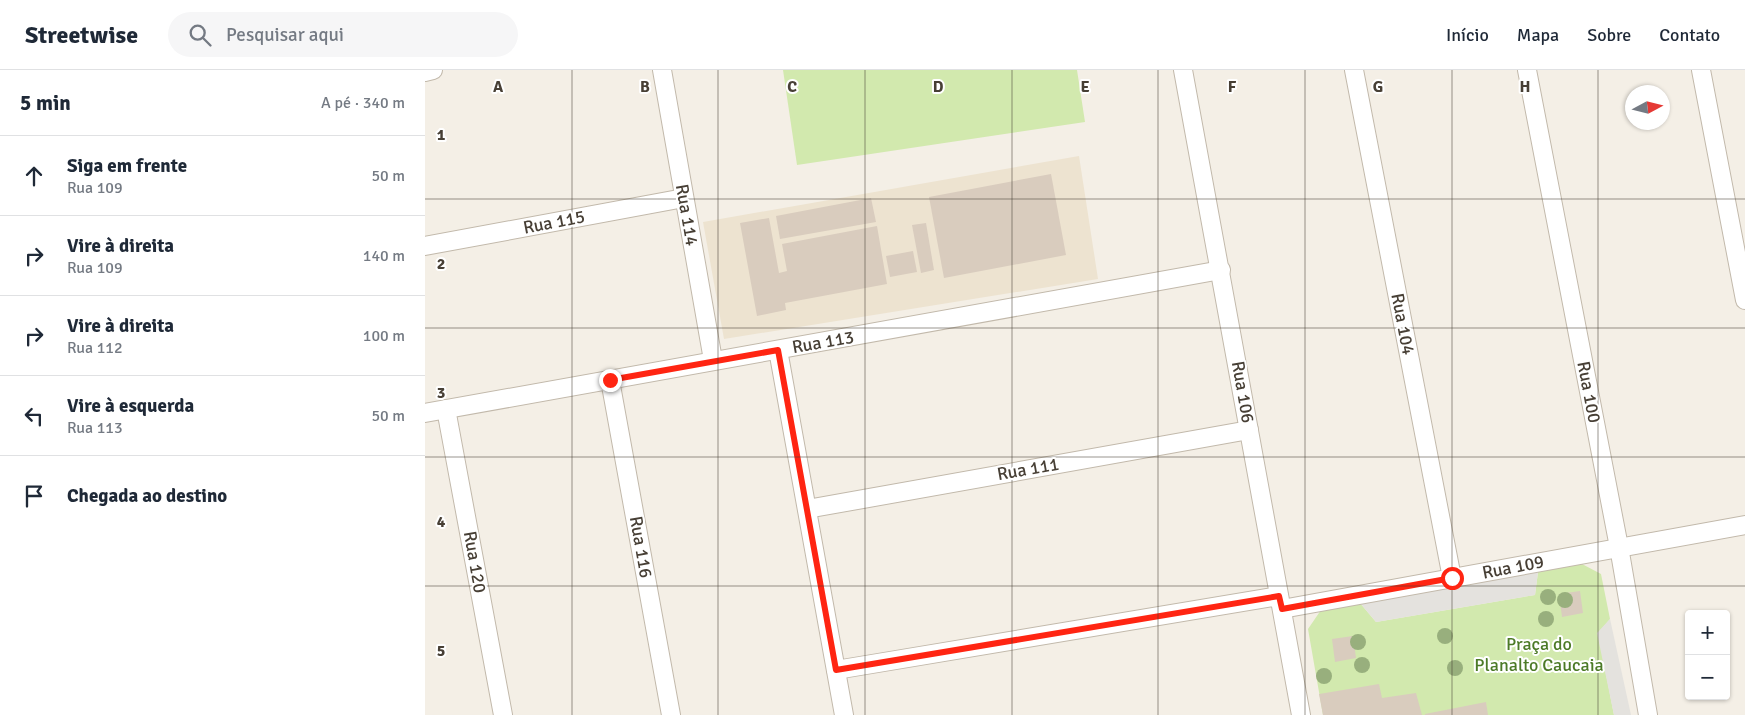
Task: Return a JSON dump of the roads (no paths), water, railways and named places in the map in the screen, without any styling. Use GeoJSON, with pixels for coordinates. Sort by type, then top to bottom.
{"type":"FeatureCollection","features":[{"type":"Feature","properties":{"kind":"street"},"geometry":{"type":"LineString","coordinates":[[425,72],[433,70]]}},
{"type":"Feature","properties":{"kind":"street","name":"Rua 114"},"geometry":{"type":"LineString","coordinates":[[662,70],[713,360]]}},
{"type":"Feature","properties":{"kind":"street","name":"Rua 106"},"geometry":{"type":"LineString","coordinates":[[1183,70],[1301,715]]}},
{"type":"Feature","properties":{"kind":"street","name":"Rua 104"},"geometry":{"type":"LineString","coordinates":[[1354,70],[1452,578]]}},
{"type":"Feature","properties":{"kind":"street","name":"Rua 100"},"geometry":{"type":"LineString","coordinates":[[1527,70],[1619,546],[1648,715]]}},
{"type":"Feature","properties":{"kind":"street"},"geometry":{"type":"LineString","coordinates":[[1701,70],[1745,300]]}},
{"type":"Feature","properties":{"kind":"street","name":"Rua 115"},"geometry":{"type":"LineString","coordinates":[[425,246],[684,198]]}},
{"type":"Feature","properties":{"kind":"street","name":"Rua 113"},"geometry":{"type":"LineString","coordinates":[[425,413],[1221,270]]}},
{"type":"Feature","properties":{"kind":"street"},"geometry":{"type":"LineString","coordinates":[[778,350],[844,715]]}},
{"type":"Feature","properties":{"kind":"street","name":"Rua 116"},"geometry":{"type":"LineString","coordinates":[[610,380],[671,715]]}},
{"type":"Feature","properties":{"kind":"street","name":"Rua 120"},"geometry":{"type":"LineString","coordinates":[[446,409],[503,715]]}},
{"type":"Feature","properties":{"kind":"street","name":"Rua 111"},"geometry":{"type":"LineString","coordinates":[[807,509],[1249,430]]}},
{"type":"Feature","properties":{"kind":"street","name":"Rua 109"},"geometry":{"type":"LineString","coordinates":[[836,670],[1280,602],[1452,578],[1619,546],[1745,525]]}},
{"type":"Feature","properties":{"kind":"park label","name":"Praça do Planalto Caucaia"},"geometry":{"type":"Point","coordinates":[1539,654]}}]}
